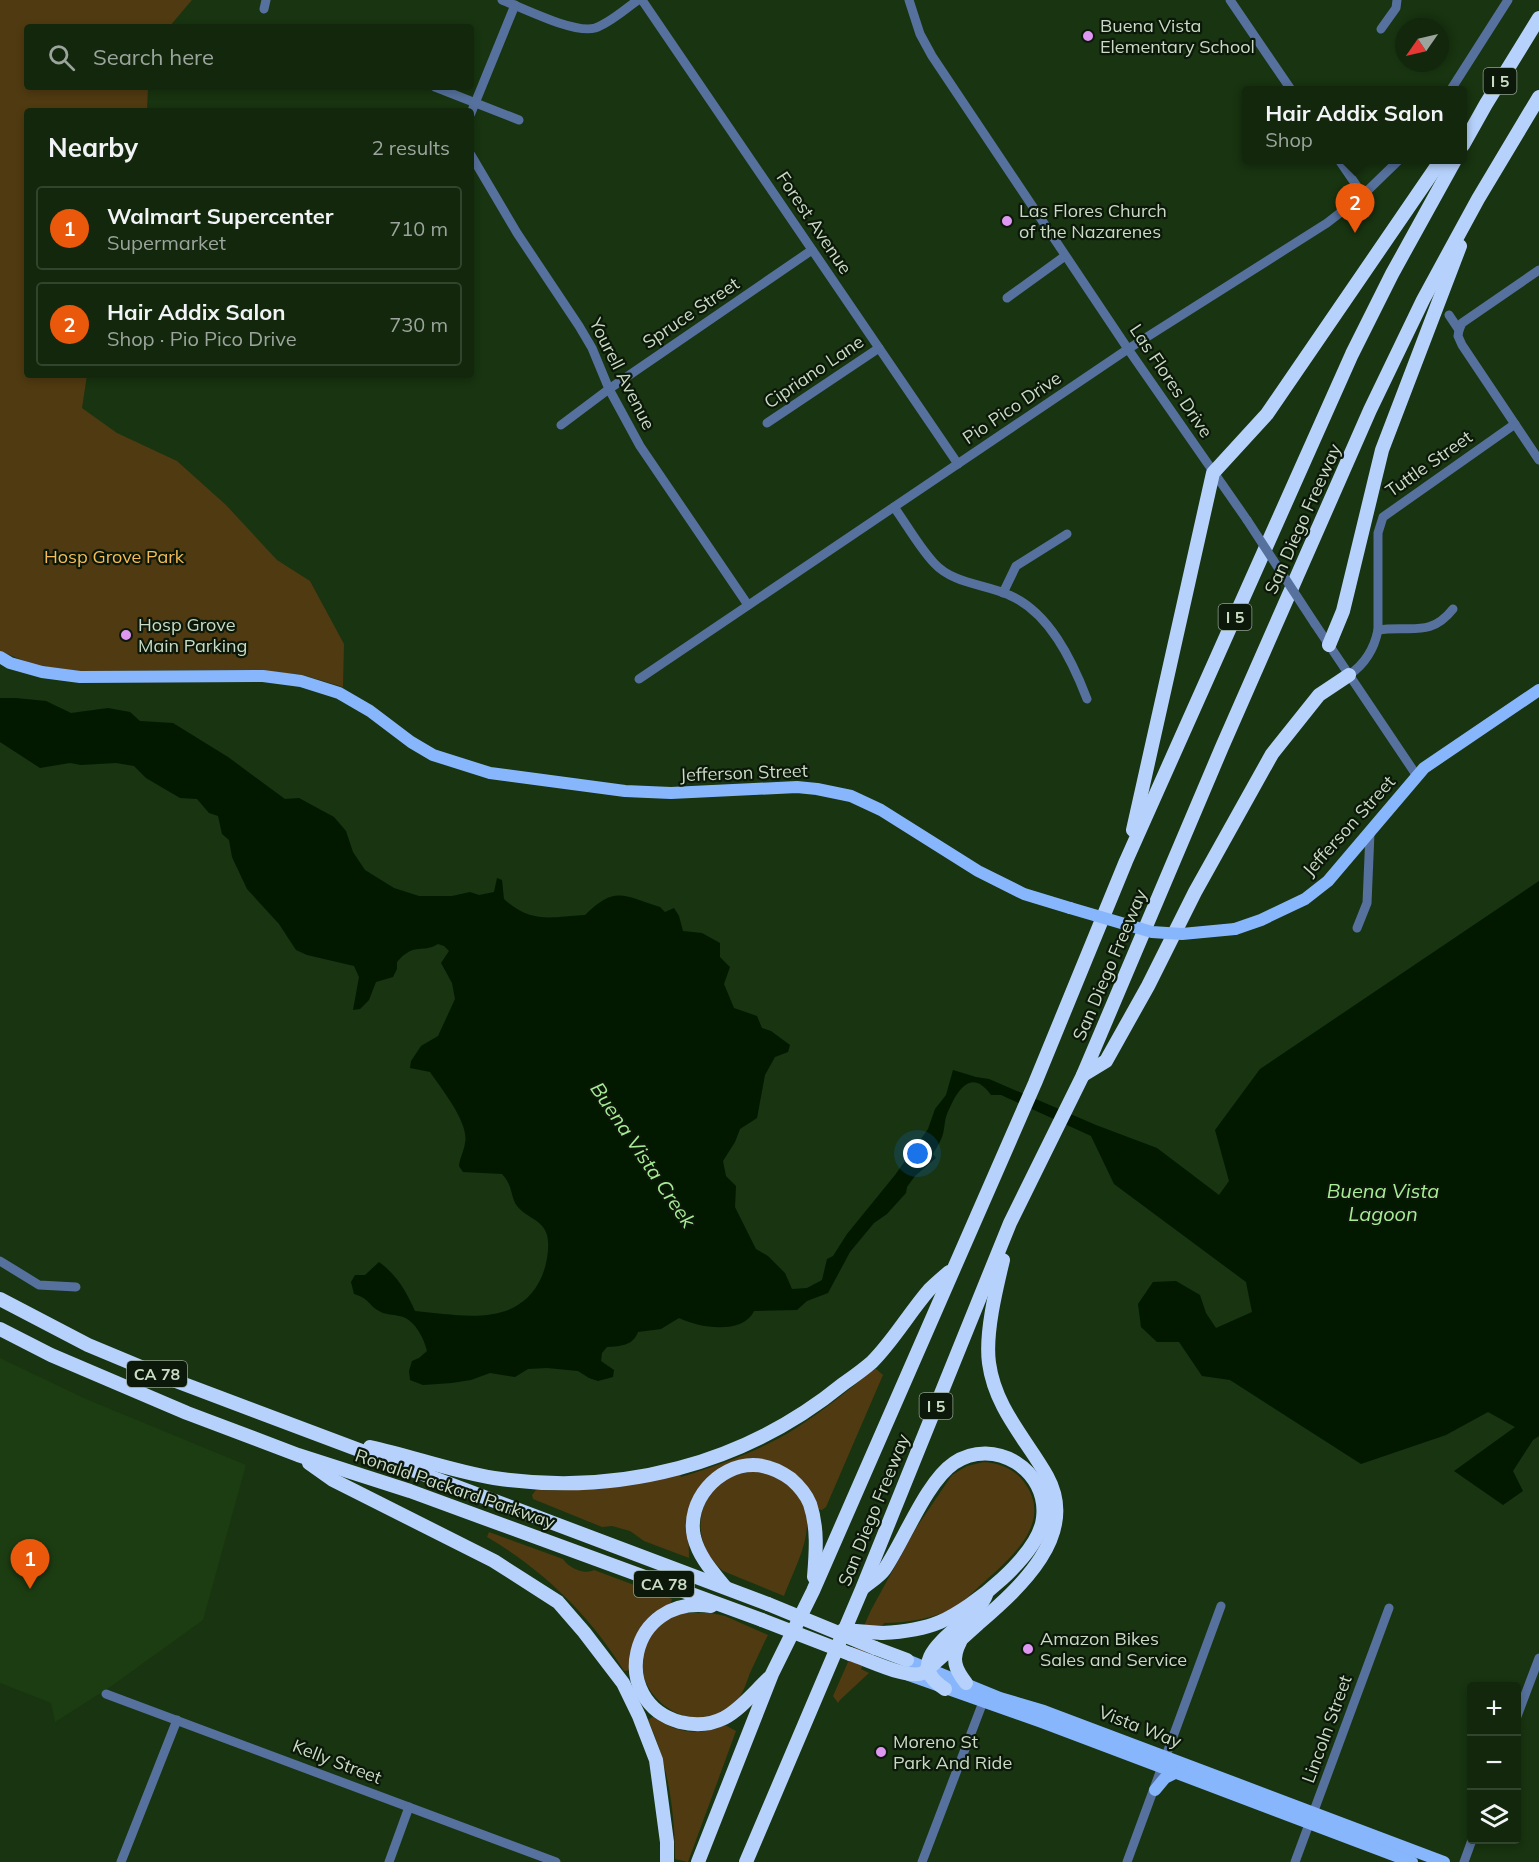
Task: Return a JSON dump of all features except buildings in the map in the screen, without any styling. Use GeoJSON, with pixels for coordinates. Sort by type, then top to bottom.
{"type":"FeatureCollection","features":[{"type":"Feature","properties":{"kind":"highway","name":"I 5"},"geometry":{"type":"LineString","coordinates":[[1467,138],[1539,18]]}},
{"type":"Feature","properties":{"kind":"highway","name":"San Diego Freeway"},"geometry":{"type":"LineString","coordinates":[[746,1862],[862,1589],[1010,1223],[1083,1075],[1222,747],[1370,410],[1422,300],[1478,199],[1539,97]]}},
{"type":"Feature","properties":{"kind":"highway"},"geometry":{"type":"LineString","coordinates":[[1467,127],[1486,104]]}},
{"type":"Feature","properties":{"kind":"highway"},"geometry":{"type":"LineString","coordinates":[[1126,861],[1214,473],[1267,414],[1438,164]]}},
{"type":"Feature","properties":{"kind":"highway","name":"San Diego Freeway"},"geometry":{"type":"LineString","coordinates":[[698,1862],[772,1674],[813,1591],[1035,1083],[1126,861],[1352,354],[1392,273],[1452,164]]}},
{"type":"Feature","properties":{"kind":"highway"},"geometry":{"type":"LineString","coordinates":[[1329,645],[1343,611],[1382,450],[1478,199]]}},
{"type":"Feature","properties":{"kind":"highway"},"geometry":{"type":"LineString","coordinates":[[1083,1075],[1106,1061],[1148,986],[1195,892],[1272,754],[1320,695],[1349,675]]}},
{"type":"Feature","properties":{"kind":"highway"},"geometry":{"type":"LineString","coordinates":[[905,1666],[919,1675],[1018,1588],[1047,1546],[1056,1522],[1054,1492],[1047,1476],[1006,1414],[994,1388],[988,1362],[991,1316],[1010,1223]]}},
{"type":"Feature","properties":{"kind":"highway"},"geometry":{"type":"LineString","coordinates":[[319,1435],[504,1479],[562,1484],[600,1483],[668,1472],[739,1448],[800,1417],[871,1362],[887,1346],[929,1290],[953,1269]]}},
{"type":"Feature","properties":{"kind":"highway","name":"Ronald Packard Parkway"},"geometry":{"type":"LineString","coordinates":[[0,1299],[88,1345],[160,1375],[823,1626]]}},
{"type":"Feature","properties":{"kind":"highway","name":"Ronald Packard Parkway"},"geometry":{"type":"LineString","coordinates":[[0,1329],[51,1355],[145,1396],[298,1455],[410,1491],[762,1620],[871,1654]]}},
{"type":"Feature","properties":{"kind":"highway"},"geometry":{"type":"LineString","coordinates":[[823,1626],[882,1634],[918,1629],[938,1623],[958,1613],[1020,1562],[1030,1550],[1041,1529],[1044,1517],[1043,1500],[1033,1476],[1023,1466],[1012,1460],[985,1452],[952,1464],[935,1482],[882,1572],[862,1589]]}},
{"type":"Feature","properties":{"kind":"highway"},"geometry":{"type":"LineString","coordinates":[[298,1455],[333,1480],[494,1561],[558,1602],[601,1652],[623,1683],[639,1716],[656,1760],[667,1842],[667,1862]]}},
{"type":"Feature","properties":{"kind":"highway"},"geometry":{"type":"LineString","coordinates":[[726,1588],[699,1551],[694,1535],[694,1519],[698,1503],[715,1480],[726,1472],[753,1465],[769,1467],[782,1473],[796,1484],[810,1504],[816,1535],[813,1591]]}},
{"type":"Feature","properties":{"kind":"highway"},"geometry":{"type":"LineString","coordinates":[[945,1689],[934,1680],[928,1668],[930,1654],[976,1611],[984,1602],[988,1590]]}},
{"type":"Feature","properties":{"kind":"highway"},"geometry":{"type":"LineString","coordinates":[[731,1609],[696,1604],[681,1606],[653,1622],[640,1641],[635,1664],[638,1681],[645,1696],[657,1710],[674,1720],[694,1725],[705,1724],[726,1717],[772,1674]]}},
{"type":"Feature","properties":{"kind":"highway","name":"Vista Way"},"geometry":{"type":"LineString","coordinates":[[823,1626],[871,1654],[905,1666]]}},
{"type":"Feature","properties":{"kind":"highway"},"geometry":{"type":"LineString","coordinates":[[961,1640],[954,1660],[957,1671],[966,1683]]}},
{"type":"Feature","properties":{"kind":"main road","name":"Jefferson Street"},"geometry":{"type":"LineString","coordinates":[[0,657],[10,663],[42,672],[80,677],[263,676],[301,681],[339,693],[370,711],[411,742],[433,754],[490,773],[625,791],[671,793],[797,787],[851,796],[881,810],[978,871],[1024,894],[1152,932],[1182,934],[1235,929],[1261,920],[1305,899],[1328,881],[1425,768],[1539,690]]}},
{"type":"Feature","properties":{"kind":"main road","name":"Vista Way"},"geometry":{"type":"LineString","coordinates":[[905,1666],[945,1689],[983,1702],[1043,1717]]}},
{"type":"Feature","properties":{"kind":"main road","name":"Vista Way"},"geometry":{"type":"LineString","coordinates":[[928,1668],[1043,1717],[1312,1819],[1412,1862]]}},
{"type":"Feature","properties":{"kind":"main road","name":"Vista Way"},"geometry":{"type":"LineString","coordinates":[[1163,1762],[1175,1773],[1444,1862]]}},
{"type":"Feature","properties":{"kind":"main road"},"geometry":{"type":"LineString","coordinates":[[1155,1790],[1165,1778],[1175,1773]]}},
{"type":"Feature","properties":{"kind":"street"},"geometry":{"type":"LineString","coordinates":[[502,0],[572,28],[587,30],[597,27],[640,0]]}},
{"type":"Feature","properties":{"kind":"street","name":"Forest Avenue"},"geometry":{"type":"LineString","coordinates":[[640,0],[958,464]]}},
{"type":"Feature","properties":{"kind":"street","name":"Las Flores Drive"},"geometry":{"type":"LineString","coordinates":[[909,0],[920,34],[932,56],[1128,349],[1247,520],[1417,776]]}},
{"type":"Feature","properties":{"kind":"street"},"geometry":{"type":"LineString","coordinates":[[1230,0],[1289,86]]}},
{"type":"Feature","properties":{"kind":"street"},"geometry":{"type":"LineString","coordinates":[[1382,29],[1396,8],[1397,0]]}},
{"type":"Feature","properties":{"kind":"street"},"geometry":{"type":"LineString","coordinates":[[1453,86],[1508,0]]}},
{"type":"Feature","properties":{"kind":"street"},"geometry":{"type":"LineString","coordinates":[[473,108],[515,5]]}},
{"type":"Feature","properties":{"kind":"street"},"geometry":{"type":"LineString","coordinates":[[442,90],[519,120]]}},
{"type":"Feature","properties":{"kind":"street","name":"Yourell Avenue"},"geometry":{"type":"LineString","coordinates":[[474,160],[517,233],[592,348],[609,389],[640,446],[748,605]]}},
{"type":"Feature","properties":{"kind":"street"},"geometry":{"type":"LineString","coordinates":[[1342,164],[1363,195]]}},
{"type":"Feature","properties":{"kind":"street","name":"Pio Pico Drive"},"geometry":{"type":"LineString","coordinates":[[639,679],[1128,349],[1327,223],[1363,195],[1394,164]]}},
{"type":"Feature","properties":{"kind":"street","name":"Spruce Street"},"geometry":{"type":"LineString","coordinates":[[561,425],[609,389],[812,250]]}},
{"type":"Feature","properties":{"kind":"street"},"geometry":{"type":"LineString","coordinates":[[1006,298],[1065,255]]}},
{"type":"Feature","properties":{"kind":"street"},"geometry":{"type":"LineString","coordinates":[[1539,270],[1462,323],[1458,336],[1539,460]]}},
{"type":"Feature","properties":{"kind":"street"},"geometry":{"type":"LineString","coordinates":[[1449,315],[1459,330]]}},
{"type":"Feature","properties":{"kind":"street","name":"Cipriano Lane"},"geometry":{"type":"LineString","coordinates":[[767,423],[879,348]]}},
{"type":"Feature","properties":{"kind":"street","name":"Tuttle Street"},"geometry":{"type":"LineString","coordinates":[[1349,675],[1361,667],[1375,646],[1378,630],[1378,532],[1383,517],[1515,424]]}},
{"type":"Feature","properties":{"kind":"street"},"geometry":{"type":"LineString","coordinates":[[894,507],[934,564],[951,576],[1010,595],[1038,615],[1057,639],[1076,670],[1087,699]]}},
{"type":"Feature","properties":{"kind":"street"},"geometry":{"type":"LineString","coordinates":[[1003,593],[1016,566],[1067,534]]}},
{"type":"Feature","properties":{"kind":"street"},"geometry":{"type":"LineString","coordinates":[[1378,630],[1429,628],[1443,622],[1453,609]]}},
{"type":"Feature","properties":{"kind":"street"},"geometry":{"type":"LineString","coordinates":[[1357,928],[1367,903],[1370,833]]}},
{"type":"Feature","properties":{"kind":"street"},"geometry":{"type":"LineString","coordinates":[[0,1261],[39,1286],[76,1287]]}},
{"type":"Feature","properties":{"kind":"street"},"geometry":{"type":"LineString","coordinates":[[1127,1862],[1221,1606]]}},
{"type":"Feature","properties":{"kind":"street","name":"Lincoln Street"},"geometry":{"type":"LineString","coordinates":[[1295,1862],[1389,1608]]}},
{"type":"Feature","properties":{"kind":"street"},"geometry":{"type":"LineString","coordinates":[[1521,1706],[1539,1658]]}},
{"type":"Feature","properties":{"kind":"street","name":"Kelly Street"},"geometry":{"type":"LineString","coordinates":[[106,1694],[556,1862]]}},
{"type":"Feature","properties":{"kind":"street"},"geometry":{"type":"LineString","coordinates":[[922,1862],[983,1702]]}},
{"type":"Feature","properties":{"kind":"street"},"geometry":{"type":"LineString","coordinates":[[121,1862],[177,1720]]}},
{"type":"Feature","properties":{"kind":"street"},"geometry":{"type":"LineString","coordinates":[[388,1862],[410,1807]]}},
{"type":"Feature","properties":{"kind":"street"},"geometry":{"type":"LineString","coordinates":[[1464,1862],[1470,1844]]}},
{"type":"Feature","properties":{"kind":"shaded area"},"geometry":{"type":"Polygon","coordinates":[[[0,1358],[86,1399],[246,1465],[203,1620],[110,1687],[55,1722],[51,1703],[0,1683],[0,1358]]]}},
{"type":"Feature","properties":{"kind":"green space","name":"Hosp Grove Park"},"geometry":{"type":"Polygon","coordinates":[[[0,0],[192,0],[172,24],[24,24],[24,90],[148,90],[147,108],[24,108],[24,378],[87,378],[82,408],[117,433],[177,461],[226,505],[277,560],[310,581],[344,644],[343,687],[303,675],[256,670],[77,671],[34,665],[0,651],[0,0]]]}},
{"type":"Feature","properties":{"kind":"green space"},"geometry":{"type":"Polygon","coordinates":[[[875,1368],[883,1375],[826,1507],[822,1510],[816,1509],[786,1468],[771,1461],[718,1470],[699,1488],[688,1518],[689,1558],[644,1541],[630,1531],[612,1526],[602,1527],[533,1499],[532,1495],[536,1490],[590,1489],[644,1482],[680,1474],[681,1477],[725,1462],[767,1445],[793,1430],[875,1368]]]}},
{"type":"Feature","properties":{"kind":"green space"},"geometry":{"type":"Polygon","coordinates":[[[984,1462],[1006,1468],[1024,1482],[1032,1497],[1034,1511],[1032,1525],[1026,1538],[1017,1550],[967,1598],[948,1611],[925,1618],[884,1623],[861,1669],[869,1673],[838,1703],[833,1696],[871,1610],[916,1528],[952,1475],[967,1466],[984,1462]]]}},
{"type":"Feature","properties":{"kind":"green space"},"geometry":{"type":"Polygon","coordinates":[[[762,1471],[782,1480],[798,1493],[807,1518],[804,1545],[784,1596],[723,1571],[713,1561],[702,1537],[700,1524],[702,1512],[715,1489],[734,1475],[762,1471]]]}},
{"type":"Feature","properties":{"kind":"green space"},"geometry":{"type":"Polygon","coordinates":[[[489,1532],[563,1559],[577,1570],[586,1572],[594,1570],[672,1599],[671,1603],[653,1615],[640,1630],[633,1648],[631,1670],[624,1671],[596,1631],[564,1595],[527,1564],[487,1537],[489,1532]]]}},
{"type":"Feature","properties":{"kind":"green space"},"geometry":{"type":"Polygon","coordinates":[[[677,1613],[711,1613],[725,1616],[768,1635],[741,1695],[720,1713],[699,1718],[679,1714],[661,1703],[648,1687],[642,1667],[644,1646],[658,1626],[677,1613]]]}},
{"type":"Feature","properties":{"kind":"green space"},"geometry":{"type":"Polygon","coordinates":[[[654,1716],[679,1730],[698,1732],[725,1725],[736,1731],[688,1862],[675,1859],[674,1824],[669,1788],[661,1753],[648,1720],[654,1716]]]}},
{"type":"Feature","properties":{"kind":"water"},"geometry":{"type":"Polygon","coordinates":[[[0,698],[46,701],[71,713],[108,708],[130,712],[140,721],[173,723],[228,757],[285,799],[299,798],[334,817],[346,831],[353,852],[365,870],[394,888],[419,896],[452,896],[470,892],[479,895],[494,892],[497,878],[502,880],[504,899],[514,907],[533,916],[585,915],[613,896],[628,897],[660,907],[665,912],[674,908],[683,931],[702,933],[720,943],[720,957],[730,967],[724,984],[734,1008],[757,1016],[762,1028],[771,1031],[790,1045],[788,1052],[775,1057],[765,1075],[757,1118],[740,1129],[723,1161],[726,1176],[736,1186],[735,1207],[756,1249],[768,1256],[785,1273],[792,1289],[807,1288],[822,1280],[827,1259],[833,1256],[847,1234],[895,1175],[928,1129],[935,1109],[946,1095],[953,1070],[989,1079],[1096,1125],[1157,1148],[1219,1195],[1229,1181],[1215,1130],[1260,1069],[1539,881],[1539,1436],[1533,1440],[1513,1471],[1523,1491],[1503,1505],[1454,1471],[1515,1427],[1488,1412],[1446,1435],[1361,1464],[1230,1380],[1202,1376],[1179,1342],[1157,1342],[1141,1327],[1138,1304],[1153,1282],[1176,1281],[1200,1295],[1206,1313],[1216,1328],[1252,1312],[1246,1282],[1114,1184],[1091,1136],[1001,1095],[991,1095],[977,1083],[964,1086],[955,1098],[946,1117],[941,1139],[933,1154],[936,1158],[915,1176],[907,1187],[906,1193],[887,1214],[874,1223],[850,1252],[828,1293],[807,1301],[797,1310],[754,1311],[740,1324],[720,1327],[709,1327],[679,1318],[661,1329],[638,1332],[629,1343],[607,1347],[602,1353],[601,1361],[614,1370],[613,1377],[598,1381],[578,1371],[547,1368],[528,1369],[515,1377],[490,1373],[471,1380],[452,1383],[423,1385],[410,1380],[409,1371],[412,1361],[427,1351],[421,1335],[409,1320],[383,1313],[364,1298],[354,1294],[351,1282],[355,1275],[365,1275],[379,1262],[400,1284],[415,1311],[469,1316],[487,1315],[519,1304],[532,1293],[542,1276],[548,1250],[545,1230],[515,1203],[508,1181],[502,1174],[463,1172],[459,1166],[465,1135],[459,1116],[430,1072],[410,1068],[411,1061],[421,1046],[438,1036],[455,999],[452,983],[441,963],[449,951],[438,944],[409,952],[397,962],[397,969],[393,977],[376,982],[369,1000],[360,1009],[353,1010],[359,977],[354,966],[307,955],[296,950],[279,924],[247,889],[232,857],[229,840],[222,834],[218,816],[209,813],[197,799],[180,798],[146,778],[134,766],[116,763],[81,765],[70,763],[40,768],[0,742],[0,698]]]}},
{"type":"Feature","properties":{"kind":"place","name":"Buena Vista Elementary School"},"geometry":{"type":"Point","coordinates":[1088,36]}},
{"type":"Feature","properties":{"kind":"place","name":"Las Flores Church of the Nazarenes"},"geometry":{"type":"Point","coordinates":[1007,221]}},
{"type":"Feature","properties":{"kind":"place","name":"Hair Addix Salon"},"geometry":{"type":"Point","coordinates":[1355,233]}},
{"type":"Feature","properties":{"kind":"place","name":"Hosp Grove Main Parking"},"geometry":{"type":"Point","coordinates":[126,635]}},
{"type":"Feature","properties":{"kind":"place","name":"Walmart Supercenter"},"geometry":{"type":"Point","coordinates":[30,1589]}},
{"type":"Feature","properties":{"kind":"place","name":"Amazon Bikes Sales and Service"},"geometry":{"type":"Point","coordinates":[1028,1649]}},
{"type":"Feature","properties":{"kind":"place","name":"Moreno St Park And Ride"},"geometry":{"type":"Point","coordinates":[881,1752]}},
{"type":"Feature","properties":{"kind":"water label","name":"Buena Vista Creek"},"geometry":{"type":"Point","coordinates":[643,1155]}},
{"type":"Feature","properties":{"kind":"water label","name":"Buena Vista Lagoon"},"geometry":{"type":"Point","coordinates":[1383,1202]}}]}
